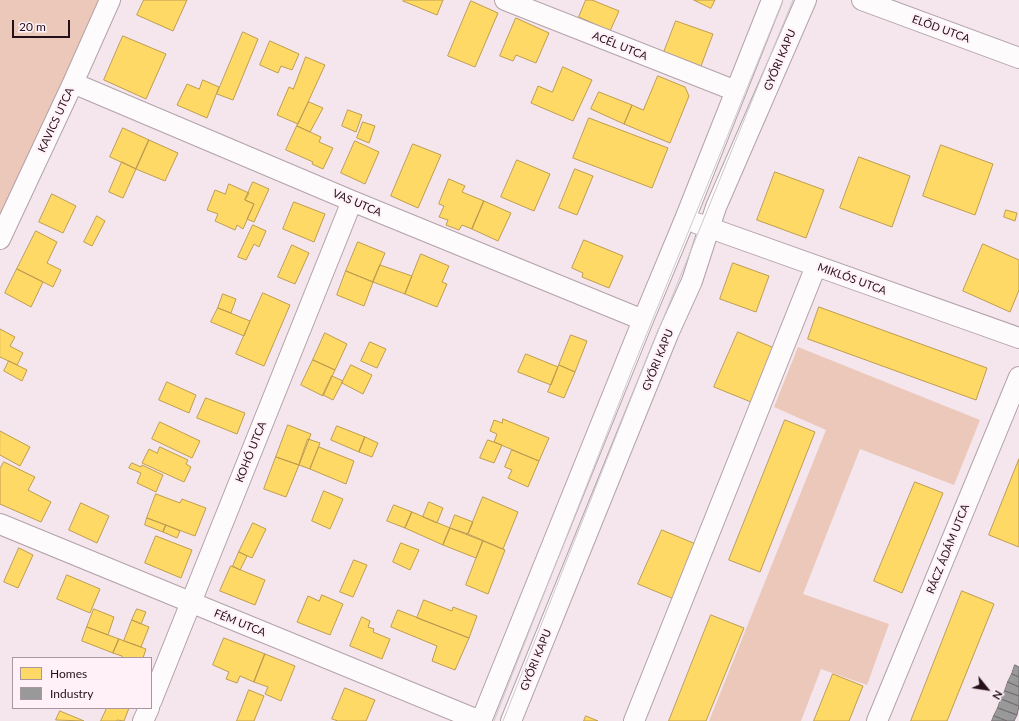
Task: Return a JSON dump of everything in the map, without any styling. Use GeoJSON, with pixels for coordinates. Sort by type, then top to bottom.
{"type":"FeatureCollection","features":[{"type":"Feature","properties":{"kind":"street","name":"KAVICS UTCA"},"geometry":{"type":"LineString","coordinates":[[0,239],[73,84],[110,0]]}},
{"type":"Feature","properties":{"kind":"street","name":"ACÉL UTCA"},"geometry":{"type":"LineString","coordinates":[[505,0],[736,91]]}},
{"type":"Feature","properties":{"kind":"street"},"geometry":{"type":"LineString","coordinates":[[480,721],[642,320],[685,219],[772,0]]}},
{"type":"Feature","properties":{"kind":"street","name":"GYŐRI KAPU"},"geometry":{"type":"LineString","coordinates":[[511,721],[668,334],[692,281],[716,207],[806,0]]}},
{"type":"Feature","properties":{"kind":"street","name":"ELŐD UTCA"},"geometry":{"type":"LineString","coordinates":[[862,0],[1019,58]]}},
{"type":"Feature","properties":{"kind":"street","name":"VAS UTCA"},"geometry":{"type":"LineString","coordinates":[[73,84],[642,320]]}},
{"type":"Feature","properties":{"kind":"street","name":"KOHÓ UTCA"},"geometry":{"type":"LineString","coordinates":[[152,700],[352,201]]}},
{"type":"Feature","properties":{"kind":"street","name":"MIKLÓS UTCA"},"geometry":{"type":"LineString","coordinates":[[685,219],[1019,338]]}},
{"type":"Feature","properties":{"kind":"street"},"geometry":{"type":"LineString","coordinates":[[634,721],[816,266]]}},
{"type":"Feature","properties":{"kind":"street","name":"RÁCZ ÁDÁM UTCA"},"geometry":{"type":"LineString","coordinates":[[877,721],[1019,377]]}},
{"type":"Feature","properties":{"kind":"street","name":"FÉM UTCA"},"geometry":{"type":"LineString","coordinates":[[0,524],[480,721]]}},
{"type":"Feature","properties":{"kind":"street"},"geometry":{"type":"LineString","coordinates":[[143,721],[148,709]]}},
{"type":"Feature","properties":{"kind":"shaded area"},"geometry":{"type":"Polygon","coordinates":[[[0,0],[100,0],[0,221],[0,0]]]}},
{"type":"Feature","properties":{"kind":"shaded area"},"geometry":{"type":"Polygon","coordinates":[[[798,347],[980,420],[954,485],[860,449],[803,594],[889,624],[867,685],[821,669],[801,721],[709,721],[826,430],[774,407],[798,347]]]}},
{"type":"Feature","properties":{"kind":"building: Homes"},"geometry":{"type":"Polygon","coordinates":[[[144,0],[187,0],[173,31],[137,15],[144,0]]]}},
{"type":"Feature","properties":{"kind":"building: Homes"},"geometry":{"type":"Polygon","coordinates":[[[443,0],[437,15],[403,1],[443,0]]]}},
{"type":"Feature","properties":{"kind":"building: Homes"},"geometry":{"type":"Polygon","coordinates":[[[586,0],[592,0],[619,11],[610,31],[579,17],[586,0]]]}},
{"type":"Feature","properties":{"kind":"building: Homes"},"geometry":{"type":"Polygon","coordinates":[[[694,0],[715,0],[711,8],[694,0]]]}},
{"type":"Feature","properties":{"kind":"building: Homes"},"geometry":{"type":"Polygon","coordinates":[[[471,1],[498,13],[475,67],[448,56],[471,1]]]}},
{"type":"Feature","properties":{"kind":"building: Homes"},"geometry":{"type":"Polygon","coordinates":[[[516,18],[549,33],[536,63],[516,55],[513,61],[500,56],[516,18]]]}},
{"type":"Feature","properties":{"kind":"building: Homes"},"geometry":{"type":"Polygon","coordinates":[[[676,21],[713,34],[701,66],[664,52],[676,21]]]}},
{"type":"Feature","properties":{"kind":"building: Homes"},"geometry":{"type":"Polygon","coordinates":[[[243,32],[258,39],[233,100],[217,94],[243,32]]]}},
{"type":"Feature","properties":{"kind":"building: Homes"},"geometry":{"type":"Polygon","coordinates":[[[123,36],[166,54],[146,99],[104,80],[123,36]]]}},
{"type":"Feature","properties":{"kind":"building: Homes"},"geometry":{"type":"Polygon","coordinates":[[[270,41],[299,54],[292,70],[281,66],[278,73],[260,65],[270,41]]]}},
{"type":"Feature","properties":{"kind":"building: Homes"},"geometry":{"type":"Polygon","coordinates":[[[306,57],[325,65],[298,124],[277,115],[289,87],[293,89],[306,57]]]}},
{"type":"Feature","properties":{"kind":"building: Homes"},"geometry":{"type":"Polygon","coordinates":[[[563,67],[592,80],[573,121],[531,103],[538,86],[552,92],[563,67]]]}},
{"type":"Feature","properties":{"kind":"building: Homes"},"geometry":{"type":"Polygon","coordinates":[[[658,76],[685,87],[689,96],[670,143],[624,124],[632,105],[643,110],[658,76]]]}},
{"type":"Feature","properties":{"kind":"building: Homes"},"geometry":{"type":"Polygon","coordinates":[[[203,80],[219,87],[207,118],[177,105],[187,84],[199,89],[203,80]]]}},
{"type":"Feature","properties":{"kind":"building: Homes"},"geometry":{"type":"Polygon","coordinates":[[[599,92],[632,105],[624,124],[591,109],[599,92]]]}},
{"type":"Feature","properties":{"kind":"building: Homes"},"geometry":{"type":"Polygon","coordinates":[[[309,102],[323,108],[310,132],[297,126],[309,102]]]}},
{"type":"Feature","properties":{"kind":"building: Homes"},"geometry":{"type":"Polygon","coordinates":[[[348,110],[362,115],[356,132],[342,126],[348,110]]]}},
{"type":"Feature","properties":{"kind":"building: Homes"},"geometry":{"type":"Polygon","coordinates":[[[589,118],[668,148],[652,188],[573,158],[589,118]]]}},
{"type":"Feature","properties":{"kind":"building: Homes"},"geometry":{"type":"Polygon","coordinates":[[[363,122],[375,126],[369,143],[357,138],[363,122]]]}},
{"type":"Feature","properties":{"kind":"building: Homes"},"geometry":{"type":"Polygon","coordinates":[[[297,126],[321,137],[319,142],[333,148],[323,169],[312,164],[313,162],[286,150],[297,126]]]}},
{"type":"Feature","properties":{"kind":"building: Homes"},"geometry":{"type":"Polygon","coordinates":[[[123,128],[149,140],[136,169],[110,157],[123,128]]]}},
{"type":"Feature","properties":{"kind":"building: Homes"},"geometry":{"type":"Polygon","coordinates":[[[149,140],[178,153],[165,181],[136,169],[149,140]]]}},
{"type":"Feature","properties":{"kind":"building: Homes"},"geometry":{"type":"Polygon","coordinates":[[[355,141],[379,152],[365,184],[341,173],[355,141]]]}},
{"type":"Feature","properties":{"kind":"building: Homes"},"geometry":{"type":"Polygon","coordinates":[[[413,144],[441,155],[418,208],[391,196],[413,144]]]}},
{"type":"Feature","properties":{"kind":"building: Homes"},"geometry":{"type":"Polygon","coordinates":[[[941,145],[993,164],[975,215],[923,196],[941,145]]]}},
{"type":"Feature","properties":{"kind":"building: Homes"},"geometry":{"type":"Polygon","coordinates":[[[859,157],[910,176],[892,227],[840,208],[859,157]]]}},
{"type":"Feature","properties":{"kind":"building: Homes"},"geometry":{"type":"Polygon","coordinates":[[[517,160],[550,174],[534,211],[501,197],[517,160]]]}},
{"type":"Feature","properties":{"kind":"building: Homes"},"geometry":{"type":"Polygon","coordinates":[[[122,162],[136,169],[123,198],[109,192],[122,162]]]}},
{"type":"Feature","properties":{"kind":"building: Homes"},"geometry":{"type":"Polygon","coordinates":[[[575,169],[593,176],[577,215],[559,208],[575,169]]]}},
{"type":"Feature","properties":{"kind":"building: Homes"},"geometry":{"type":"Polygon","coordinates":[[[775,172],[824,190],[806,238],[757,220],[775,172]]]}},
{"type":"Feature","properties":{"kind":"building: Homes"},"geometry":{"type":"Polygon","coordinates":[[[449,179],[465,186],[462,192],[484,201],[472,229],[462,225],[459,230],[446,225],[448,220],[439,217],[444,206],[439,204],[449,179]]]}},
{"type":"Feature","properties":{"kind":"building: Homes"},"geometry":{"type":"Polygon","coordinates":[[[253,182],[269,189],[254,222],[247,219],[254,204],[245,200],[253,182]]]}},
{"type":"Feature","properties":{"kind":"building: Homes"},"geometry":{"type":"Polygon","coordinates":[[[229,184],[249,193],[245,200],[254,204],[243,229],[237,225],[235,230],[215,221],[218,214],[207,210],[215,190],[225,194],[229,184]]]}},
{"type":"Feature","properties":{"kind":"building: Homes"},"geometry":{"type":"Polygon","coordinates":[[[52,194],[76,206],[63,233],[39,222],[52,194]]]}},
{"type":"Feature","properties":{"kind":"building: Homes"},"geometry":{"type":"Polygon","coordinates":[[[484,201],[511,213],[498,241],[472,229],[484,201]]]}},
{"type":"Feature","properties":{"kind":"building: Homes"},"geometry":{"type":"Polygon","coordinates":[[[294,202],[325,214],[314,242],[283,229],[294,202]]]}},
{"type":"Feature","properties":{"kind":"building: Homes"},"geometry":{"type":"Polygon","coordinates":[[[1006,210],[1017,213],[1015,221],[1004,217],[1006,210]]]}},
{"type":"Feature","properties":{"kind":"building: Homes"},"geometry":{"type":"Polygon","coordinates":[[[97,216],[105,221],[92,246],[84,242],[97,216]]]}},
{"type":"Feature","properties":{"kind":"building: Homes"},"geometry":{"type":"Polygon","coordinates":[[[253,225],[266,231],[259,247],[254,244],[246,260],[238,257],[253,225]]]}},
{"type":"Feature","properties":{"kind":"building: Homes"},"geometry":{"type":"Polygon","coordinates":[[[36,231],[57,242],[47,263],[61,270],[53,287],[17,269],[36,231]]]}},
{"type":"Feature","properties":{"kind":"building: Homes"},"geometry":{"type":"Polygon","coordinates":[[[584,240],[623,256],[609,288],[582,277],[583,273],[572,268],[584,240]]]}},
{"type":"Feature","properties":{"kind":"building: Homes"},"geometry":{"type":"Polygon","coordinates":[[[358,242],[385,253],[373,282],[346,271],[358,242]]]}},
{"type":"Feature","properties":{"kind":"building: Homes"},"geometry":{"type":"Polygon","coordinates":[[[983,244],[1019,260],[1019,290],[1010,312],[963,291],[983,244]]]}},
{"type":"Feature","properties":{"kind":"building: Homes"},"geometry":{"type":"Polygon","coordinates":[[[292,245],[309,253],[295,284],[278,277],[292,245]]]}},
{"type":"Feature","properties":{"kind":"building: Homes"},"geometry":{"type":"Polygon","coordinates":[[[421,254],[449,266],[442,282],[447,284],[437,307],[405,294],[421,254]]]}},
{"type":"Feature","properties":{"kind":"building: Homes"},"geometry":{"type":"Polygon","coordinates":[[[733,263],[769,276],[756,312],[720,299],[733,263]]]}},
{"type":"Feature","properties":{"kind":"building: Homes"},"geometry":{"type":"Polygon","coordinates":[[[380,265],[412,276],[405,294],[373,282],[380,265]]]}},
{"type":"Feature","properties":{"kind":"building: Homes"},"geometry":{"type":"Polygon","coordinates":[[[17,269],[43,282],[31,307],[5,293],[17,269]]]}},
{"type":"Feature","properties":{"kind":"building: Homes"},"geometry":{"type":"Polygon","coordinates":[[[346,271],[373,282],[364,306],[337,295],[346,271]]]}},
{"type":"Feature","properties":{"kind":"building: Homes"},"geometry":{"type":"Polygon","coordinates":[[[263,293],[290,305],[264,366],[236,354],[263,293]]]}},
{"type":"Feature","properties":{"kind":"building: Homes"},"geometry":{"type":"Polygon","coordinates":[[[223,294],[236,299],[231,313],[218,308],[223,294]]]}},
{"type":"Feature","properties":{"kind":"building: Homes"},"geometry":{"type":"Polygon","coordinates":[[[819,307],[987,368],[976,400],[808,339],[819,307]]]}},
{"type":"Feature","properties":{"kind":"building: Homes"},"geometry":{"type":"Polygon","coordinates":[[[218,308],[250,321],[244,336],[211,322],[218,308]]]}},
{"type":"Feature","properties":{"kind":"building: Homes"},"geometry":{"type":"Polygon","coordinates":[[[0,329],[15,337],[10,346],[23,353],[17,365],[0,357],[0,329]]]}},
{"type":"Feature","properties":{"kind":"building: Homes"},"geometry":{"type":"Polygon","coordinates":[[[738,332],[774,348],[751,402],[714,387],[738,332]]]}},
{"type":"Feature","properties":{"kind":"building: Homes"},"geometry":{"type":"Polygon","coordinates":[[[325,333],[347,344],[335,370],[313,360],[325,333]]]}},
{"type":"Feature","properties":{"kind":"building: Homes"},"geometry":{"type":"Polygon","coordinates":[[[571,335],[587,341],[575,372],[559,365],[571,335]]]}},
{"type":"Feature","properties":{"kind":"building: Homes"},"geometry":{"type":"Polygon","coordinates":[[[370,342],[386,349],[377,368],[361,361],[370,342]]]}},
{"type":"Feature","properties":{"kind":"building: Homes"},"geometry":{"type":"Polygon","coordinates":[[[526,354],[558,367],[551,385],[518,372],[526,354]]]}},
{"type":"Feature","properties":{"kind":"building: Homes"},"geometry":{"type":"Polygon","coordinates":[[[313,360],[335,370],[323,396],[301,385],[313,360]]]}},
{"type":"Feature","properties":{"kind":"building: Homes"},"geometry":{"type":"Polygon","coordinates":[[[9,361],[27,370],[22,381],[4,371],[9,361]]]}},
{"type":"Feature","properties":{"kind":"building: Homes"},"geometry":{"type":"Polygon","coordinates":[[[351,365],[372,375],[363,394],[342,383],[351,365]]]}},
{"type":"Feature","properties":{"kind":"building: Homes"},"geometry":{"type":"Polygon","coordinates":[[[559,365],[575,372],[564,398],[548,392],[559,365]]]}},
{"type":"Feature","properties":{"kind":"building: Homes"},"geometry":{"type":"Polygon","coordinates":[[[332,376],[343,381],[333,400],[323,395],[332,376]]]}},
{"type":"Feature","properties":{"kind":"building: Homes"},"geometry":{"type":"Polygon","coordinates":[[[167,382],[196,395],[189,413],[159,400],[167,382]]]}},
{"type":"Feature","properties":{"kind":"building: Homes"},"geometry":{"type":"Polygon","coordinates":[[[206,398],[245,413],[237,434],[197,418],[206,398]]]}},
{"type":"Feature","properties":{"kind":"building: Homes"},"geometry":{"type":"Polygon","coordinates":[[[503,419],[549,438],[539,461],[494,442],[497,434],[490,431],[494,420],[502,423],[503,419]]]}},
{"type":"Feature","properties":{"kind":"building: Homes"},"geometry":{"type":"Polygon","coordinates":[[[785,420],[815,432],[760,572],[729,560],[785,420]]]}},
{"type":"Feature","properties":{"kind":"building: Homes"},"geometry":{"type":"Polygon","coordinates":[[[160,422],[200,441],[192,458],[152,439],[160,422]]]}},
{"type":"Feature","properties":{"kind":"building: Homes"},"geometry":{"type":"Polygon","coordinates":[[[288,425],[311,434],[299,465],[276,457],[288,425]]]}},
{"type":"Feature","properties":{"kind":"building: Homes"},"geometry":{"type":"Polygon","coordinates":[[[337,426],[365,437],[359,452],[331,440],[337,426]]]}},
{"type":"Feature","properties":{"kind":"building: Homes"},"geometry":{"type":"Polygon","coordinates":[[[0,431],[30,447],[20,466],[0,455],[0,431]]]}},
{"type":"Feature","properties":{"kind":"building: Homes"},"geometry":{"type":"Polygon","coordinates":[[[365,437],[378,443],[372,457],[359,452],[365,437]]]}},
{"type":"Feature","properties":{"kind":"building: Homes"},"geometry":{"type":"Polygon","coordinates":[[[308,439],[320,443],[310,469],[299,465],[308,439]]]}},
{"type":"Feature","properties":{"kind":"building: Homes"},"geometry":{"type":"Polygon","coordinates":[[[488,440],[502,445],[494,463],[480,458],[488,440]]]}},
{"type":"Feature","properties":{"kind":"building: Homes"},"geometry":{"type":"Polygon","coordinates":[[[160,447],[188,460],[186,464],[191,467],[184,482],[142,463],[149,449],[157,453],[160,447]]]}},
{"type":"Feature","properties":{"kind":"building: Homes"},"geometry":{"type":"Polygon","coordinates":[[[319,447],[354,461],[346,484],[310,469],[319,447]]]}},
{"type":"Feature","properties":{"kind":"building: Homes"},"geometry":{"type":"Polygon","coordinates":[[[512,450],[539,461],[528,487],[508,478],[512,470],[505,467],[512,450]]]}},
{"type":"Feature","properties":{"kind":"building: Homes"},"geometry":{"type":"Polygon","coordinates":[[[276,457],[299,465],[286,497],[264,489],[276,457]]]}},
{"type":"Feature","properties":{"kind":"building: Homes"},"geometry":{"type":"Polygon","coordinates":[[[1019,459],[1019,547],[989,535],[1019,459]]]}},
{"type":"Feature","properties":{"kind":"building: Homes"},"geometry":{"type":"Polygon","coordinates":[[[4,462],[35,477],[28,490],[51,502],[41,522],[0,504],[0,469],[4,462]]]}},
{"type":"Feature","properties":{"kind":"building: Homes"},"geometry":{"type":"Polygon","coordinates":[[[132,463],[141,467],[142,465],[163,475],[156,492],[137,483],[141,473],[129,468],[132,463]]]}},
{"type":"Feature","properties":{"kind":"building: Homes"},"geometry":{"type":"Polygon","coordinates":[[[915,482],[943,493],[902,593],[874,581],[915,482]]]}},
{"type":"Feature","properties":{"kind":"building: Homes"},"geometry":{"type":"Polygon","coordinates":[[[324,491],[343,499],[330,529],[312,521],[324,491]]]}},
{"type":"Feature","properties":{"kind":"building: Homes"},"geometry":{"type":"Polygon","coordinates":[[[156,494],[180,503],[182,499],[206,508],[195,536],[147,518],[156,494]]]}},
{"type":"Feature","properties":{"kind":"building: Homes"},"geometry":{"type":"Polygon","coordinates":[[[483,497],[518,512],[503,549],[468,534],[483,497]]]}},
{"type":"Feature","properties":{"kind":"building: Homes"},"geometry":{"type":"Polygon","coordinates":[[[429,502],[443,508],[437,523],[423,517],[429,502]]]}},
{"type":"Feature","properties":{"kind":"building: Homes"},"geometry":{"type":"Polygon","coordinates":[[[81,503],[109,516],[97,543],[69,530],[81,503]]]}},
{"type":"Feature","properties":{"kind":"building: Homes"},"geometry":{"type":"Polygon","coordinates":[[[394,505],[412,512],[405,528],[387,521],[394,505]]]}},
{"type":"Feature","properties":{"kind":"building: Homes"},"geometry":{"type":"Polygon","coordinates":[[[412,512],[450,528],[443,545],[405,528],[412,512]]]}},
{"type":"Feature","properties":{"kind":"building: Homes"},"geometry":{"type":"Polygon","coordinates":[[[455,515],[473,522],[468,534],[450,528],[455,515]]]}},
{"type":"Feature","properties":{"kind":"building: Homes"},"geometry":{"type":"Polygon","coordinates":[[[147,518],[166,525],[163,532],[145,525],[147,518]]]}},
{"type":"Feature","properties":{"kind":"building: Homes"},"geometry":{"type":"Polygon","coordinates":[[[253,523],[266,529],[252,558],[239,552],[253,523]]]}},
{"type":"Feature","properties":{"kind":"building: Homes"},"geometry":{"type":"Polygon","coordinates":[[[166,525],[180,531],[177,538],[163,532],[166,525]]]}},
{"type":"Feature","properties":{"kind":"building: Homes"},"geometry":{"type":"Polygon","coordinates":[[[450,528],[483,541],[476,558],[443,545],[450,528]]]}},
{"type":"Feature","properties":{"kind":"building: Homes"},"geometry":{"type":"Polygon","coordinates":[[[662,530],[698,545],[674,599],[638,584],[662,530]]]}},
{"type":"Feature","properties":{"kind":"building: Homes"},"geometry":{"type":"Polygon","coordinates":[[[156,536],[192,550],[181,578],[145,563],[156,536]]]}},
{"type":"Feature","properties":{"kind":"building: Homes"},"geometry":{"type":"Polygon","coordinates":[[[483,541],[505,550],[488,594],[466,585],[483,541]]]}},
{"type":"Feature","properties":{"kind":"building: Homes"},"geometry":{"type":"Polygon","coordinates":[[[401,543],[419,550],[410,570],[393,562],[401,543]]]}},
{"type":"Feature","properties":{"kind":"building: Homes"},"geometry":{"type":"Polygon","coordinates":[[[19,548],[33,555],[18,588],[4,582],[19,548]]]}},
{"type":"Feature","properties":{"kind":"building: Homes"},"geometry":{"type":"Polygon","coordinates":[[[239,552],[247,556],[240,570],[233,566],[239,552]]]}},
{"type":"Feature","properties":{"kind":"building: Homes"},"geometry":{"type":"Polygon","coordinates":[[[354,560],[367,565],[353,597],[340,592],[354,560]]]}},
{"type":"Feature","properties":{"kind":"building: Homes"},"geometry":{"type":"Polygon","coordinates":[[[231,566],[265,580],[255,605],[220,591],[231,566]]]}},
{"type":"Feature","properties":{"kind":"building: Homes"},"geometry":{"type":"Polygon","coordinates":[[[67,575],[100,589],[90,613],[57,599],[67,575]]]}},
{"type":"Feature","properties":{"kind":"building: Homes"},"geometry":{"type":"Polygon","coordinates":[[[962,591],[994,604],[947,721],[911,721],[962,591]]]}},
{"type":"Feature","properties":{"kind":"building: Homes"},"geometry":{"type":"Polygon","coordinates":[[[322,595],[343,604],[330,635],[297,622],[308,596],[319,601],[322,595]]]}},
{"type":"Feature","properties":{"kind":"building: Homes"},"geometry":{"type":"Polygon","coordinates":[[[424,600],[452,611],[453,607],[477,616],[469,638],[417,618],[424,600]]]}},
{"type":"Feature","properties":{"kind":"building: Homes"},"geometry":{"type":"Polygon","coordinates":[[[94,609],[114,617],[108,635],[87,627],[94,609]]]}},
{"type":"Feature","properties":{"kind":"building: Homes"},"geometry":{"type":"Polygon","coordinates":[[[137,609],[146,612],[141,624],[132,620],[137,609]]]}},
{"type":"Feature","properties":{"kind":"building: Homes"},"geometry":{"type":"Polygon","coordinates":[[[398,610],[469,638],[455,670],[432,661],[437,646],[391,627],[398,610]]]}},
{"type":"Feature","properties":{"kind":"building: Homes"},"geometry":{"type":"Polygon","coordinates":[[[711,615],[744,628],[706,721],[669,721],[711,615]]]}},
{"type":"Feature","properties":{"kind":"building: Homes"},"geometry":{"type":"Polygon","coordinates":[[[362,617],[370,621],[368,627],[374,629],[373,632],[390,639],[382,659],[350,646],[362,617]]]}},
{"type":"Feature","properties":{"kind":"building: Homes"},"geometry":{"type":"Polygon","coordinates":[[[132,620],[149,627],[141,647],[124,641],[132,620]]]}},
{"type":"Feature","properties":{"kind":"building: Homes"},"geometry":{"type":"Polygon","coordinates":[[[87,627],[119,639],[113,653],[82,641],[87,627]]]}},
{"type":"Feature","properties":{"kind":"building: Homes"},"geometry":{"type":"Polygon","coordinates":[[[224,638],[265,654],[254,682],[240,676],[237,683],[226,679],[229,672],[213,665],[224,638]]]}},
{"type":"Feature","properties":{"kind":"building: Homes"},"geometry":{"type":"Polygon","coordinates":[[[119,639],[146,649],[143,657],[122,657],[113,653],[119,639]]]}},
{"type":"Feature","properties":{"kind":"building: Homes"},"geometry":{"type":"Polygon","coordinates":[[[265,654],[295,666],[281,701],[265,694],[268,687],[254,682],[265,654]]]}},
{"type":"Feature","properties":{"kind":"building: Homes"},"geometry":{"type":"Polygon","coordinates":[[[833,674],[863,686],[849,721],[814,721],[833,674]]]}},
{"type":"Feature","properties":{"kind":"building: Homes"},"geometry":{"type":"Polygon","coordinates":[[[345,688],[375,700],[366,721],[338,721],[332,719],[345,688]]]}},
{"type":"Feature","properties":{"kind":"building: Homes"},"geometry":{"type":"Polygon","coordinates":[[[249,690],[264,696],[254,721],[237,721],[249,690]]]}},
{"type":"Feature","properties":{"kind":"building: Homes"},"geometry":{"type":"Polygon","coordinates":[[[107,709],[129,709],[124,721],[101,721],[107,709]]]}},
{"type":"Feature","properties":{"kind":"building: Homes"},"geometry":{"type":"Polygon","coordinates":[[[60,711],[84,721],[56,720],[60,711]]]}},
{"type":"Feature","properties":{"kind":"building: Homes"},"geometry":{"type":"Polygon","coordinates":[[[586,716],[598,721],[584,721],[586,716]]]}},
{"type":"Feature","properties":{"kind":"building: Industry"},"geometry":{"type":"Polygon","coordinates":[[[1015,665],[1019,667],[1019,677],[1012,674],[1015,665]]]}},
{"type":"Feature","properties":{"kind":"building: Industry"},"geometry":{"type":"Polygon","coordinates":[[[1012,674],[1019,677],[1019,687],[1008,682],[1012,674]]]}},
{"type":"Feature","properties":{"kind":"building: Industry"},"geometry":{"type":"Polygon","coordinates":[[[1008,682],[1019,687],[1019,696],[1005,691],[1008,682]]]}},
{"type":"Feature","properties":{"kind":"building: Industry"},"geometry":{"type":"Polygon","coordinates":[[[1005,691],[1019,696],[1019,706],[1001,699],[1005,691]]]}},
{"type":"Feature","properties":{"kind":"building: Industry"},"geometry":{"type":"Polygon","coordinates":[[[1001,699],[1019,706],[1017,715],[998,708],[1001,699]]]}},
{"type":"Feature","properties":{"kind":"building: Industry"},"geometry":{"type":"Polygon","coordinates":[[[998,708],[1017,715],[1014,721],[1007,721],[994,716],[998,708]]]}},
{"type":"Feature","properties":{"kind":"building: Industry"},"geometry":{"type":"Polygon","coordinates":[[[994,716],[1007,721],[992,721],[994,716]]]}},
{"type":"Feature","properties":{"kind":"tram line"},"geometry":{"type":"LineString","coordinates":[[494,721],[634,365],[783,0]]}},
{"type":"Feature","properties":{"kind":"tram line"},"geometry":{"type":"LineString","coordinates":[[503,721],[643,368],[793,0]]}}]}
